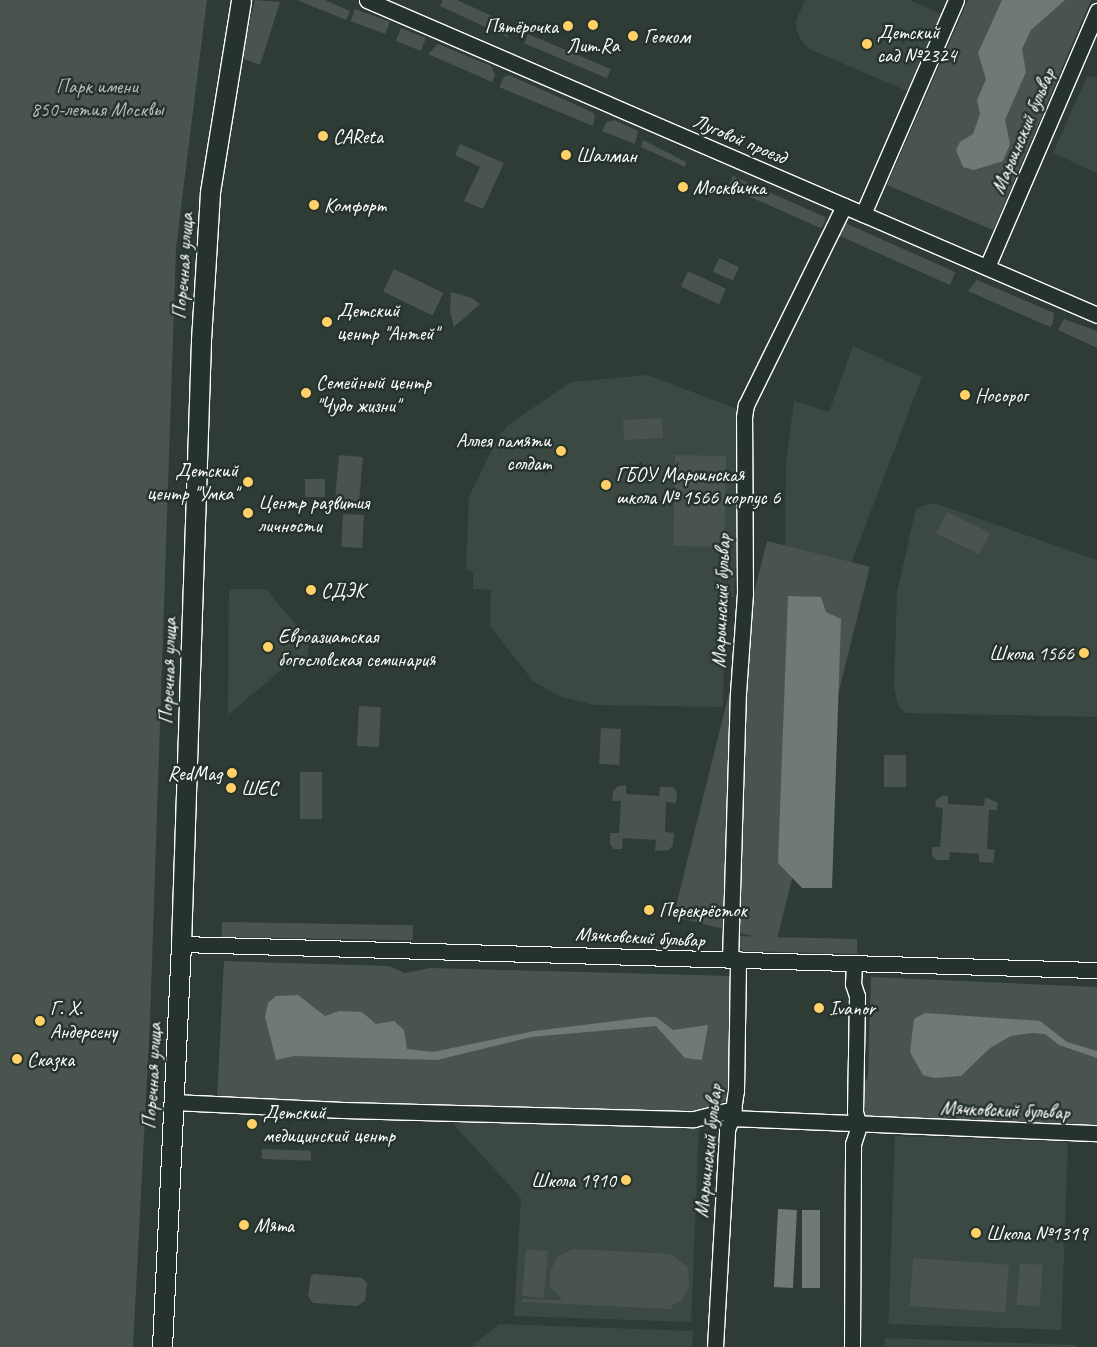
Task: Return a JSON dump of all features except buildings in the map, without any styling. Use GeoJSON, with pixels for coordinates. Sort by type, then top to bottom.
{"type":"FeatureCollection","features":[{"type":"Feature","properties":{"kind":"main road","name":"Поречная улица"},"geometry":{"type":"LineString","coordinates":[[162,1347],[181,944],[197,413],[210,192],[241,0]]}},
{"type":"Feature","properties":{"kind":"street","name":"Луговой проезд"},"geometry":{"type":"LineString","coordinates":[[367,0],[1097,315]]}},
{"type":"Feature","properties":{"kind":"street"},"geometry":{"type":"LineString","coordinates":[[863,214],[956,0]]}},
{"type":"Feature","properties":{"kind":"street","name":"Марьинский бульвар"},"geometry":{"type":"LineString","coordinates":[[987,268],[1097,11]]}},
{"type":"Feature","properties":{"kind":"street","name":"Марьинский бульвар"},"geometry":{"type":"LineString","coordinates":[[715,1347],[727,1129],[733,1113],[738,693],[746,594],[744,417],[746,405],[844,206]]}},
{"type":"Feature","properties":{"kind":"street","name":"Мячковский бульвар"},"geometry":{"type":"LineString","coordinates":[[181,944],[1097,970]]}},
{"type":"Feature","properties":{"kind":"street"},"geometry":{"type":"LineString","coordinates":[[852,1347],[853,1144],[859,1125],[855,1112],[857,996],[853,984],[854,963]]}},
{"type":"Feature","properties":{"kind":"street","name":"Мячковский бульвар"},"geometry":{"type":"LineString","coordinates":[[173,1102],[343,1110],[694,1120],[733,1113],[859,1125],[1097,1133]]}},
{"type":"Feature","properties":{"kind":"shaded area","name":"Детский сад №2324"},"geometry":{"type":"Polygon","coordinates":[[[805,0],[909,0],[942,14],[909,92],[809,49],[800,39],[796,28],[796,21],[805,0]]]}},
{"type":"Feature","properties":{"kind":"shaded area"},"geometry":{"type":"Polygon","coordinates":[[[1002,0],[1065,0],[1031,30],[1022,49],[1026,72],[1005,120],[1010,144],[1003,161],[974,170],[963,167],[956,150],[960,142],[973,134],[980,114],[977,100],[986,79],[978,53],[1002,0]]]}},
{"type":"Feature","properties":{"kind":"shaded area"},"geometry":{"type":"Polygon","coordinates":[[[1087,76],[1097,77],[1097,173],[1053,153],[1087,76]]]}},
{"type":"Feature","properties":{"kind":"shaded area"},"geometry":{"type":"Polygon","coordinates":[[[853,346],[922,377],[850,566],[785,547],[786,464],[794,401],[829,412],[853,346]]]}},
{"type":"Feature","properties":{"kind":"shaded area","name":"ГБОУ Марьинская школа № 1566 корпус 6"},"geometry":{"type":"Polygon","coordinates":[[[648,375],[737,409],[737,524],[734,597],[725,597],[723,707],[593,705],[559,696],[533,681],[490,626],[491,590],[473,589],[473,572],[466,569],[469,497],[498,437],[508,425],[571,382],[648,375]]]}},
{"type":"Feature","properties":{"kind":"shaded area"},"geometry":{"type":"Polygon","coordinates":[[[934,503],[1097,560],[1097,717],[905,713],[898,705],[894,687],[897,592],[916,508],[934,503]]]}},
{"type":"Feature","properties":{"kind":"shaded area","name":"Евроазиатская богословская семинария"},"geometry":{"type":"Polygon","coordinates":[[[229,589],[266,589],[298,627],[310,633],[307,659],[293,660],[228,715],[229,589]]]}},
{"type":"Feature","properties":{"kind":"shaded area"},"geometry":{"type":"Polygon","coordinates":[[[788,596],[821,597],[826,612],[841,619],[832,888],[802,888],[778,863],[788,596]]]}},
{"type":"Feature","properties":{"kind":"shaded area"},"geometry":{"type":"Polygon","coordinates":[[[298,995],[325,1016],[339,1011],[362,1012],[376,1024],[394,1021],[404,1030],[407,1049],[433,1052],[534,1031],[648,1017],[656,1017],[673,1030],[708,1025],[702,1060],[685,1058],[656,1026],[531,1037],[437,1060],[294,1056],[276,1060],[265,1017],[268,1003],[276,996],[298,995]]]}},
{"type":"Feature","properties":{"kind":"shaded area"},"geometry":{"type":"Polygon","coordinates":[[[925,1013],[1040,1021],[1067,1042],[1097,1051],[1097,1058],[1059,1045],[1045,1034],[1032,1033],[1011,1036],[990,1048],[961,1076],[934,1078],[923,1075],[910,1052],[914,1019],[925,1013]]]}},
{"type":"Feature","properties":{"kind":"shaded area"},"geometry":{"type":"Polygon","coordinates":[[[455,1115],[699,1125],[691,1322],[514,1316],[521,1198],[454,1125],[455,1115]]]}},
{"type":"Feature","properties":{"kind":"shaded area","name":"Школа №1319"},"geometry":{"type":"Polygon","coordinates":[[[895,1136],[1068,1142],[1061,1330],[888,1324],[895,1136]]]}},
{"type":"Feature","properties":{"kind":"shaded area"},"geometry":{"type":"Polygon","coordinates":[[[778,1209],[797,1210],[793,1288],[774,1287],[778,1209]]]}},
{"type":"Feature","properties":{"kind":"shaded area"},"geometry":{"type":"Polygon","coordinates":[[[802,1210],[820,1210],[820,1288],[802,1288],[802,1210]]]}},
{"type":"Feature","properties":{"kind":"shaded area"},"geometry":{"type":"Polygon","coordinates":[[[499,1324],[693,1331],[692,1347],[471,1347],[499,1324]]]}},
{"type":"Feature","properties":{"kind":"shaded area"},"geometry":{"type":"Polygon","coordinates":[[[885,1338],[1075,1345],[1077,1347],[884,1347],[885,1338]]]}},
{"type":"Feature","properties":{"kind":"green space","name":"Парк имени 850-летия Москвы"},"geometry":{"type":"Polygon","coordinates":[[[0,0],[207,0],[176,248],[150,1022],[133,1347],[0,1347],[0,0]]]}},
{"type":"Feature","properties":{"kind":"green space"},"geometry":{"type":"Polygon","coordinates":[[[255,0],[280,2],[260,65],[244,59],[242,54],[255,0]]]}},
{"type":"Feature","properties":{"kind":"green space"},"geometry":{"type":"Polygon","coordinates":[[[297,0],[325,0],[350,11],[346,20],[297,0]]]}},
{"type":"Feature","properties":{"kind":"green space"},"geometry":{"type":"Polygon","coordinates":[[[443,0],[457,0],[514,26],[509,38],[440,6],[443,0]]]}},
{"type":"Feature","properties":{"kind":"green space"},"geometry":{"type":"Polygon","coordinates":[[[968,0],[1091,0],[993,230],[887,185],[968,0]]]}},
{"type":"Feature","properties":{"kind":"green space"},"geometry":{"type":"Polygon","coordinates":[[[355,9],[390,22],[385,34],[351,21],[355,9]]]}},
{"type":"Feature","properties":{"kind":"green space"},"geometry":{"type":"Polygon","coordinates":[[[401,28],[426,38],[421,51],[396,41],[401,28]]]}},
{"type":"Feature","properties":{"kind":"green space"},"geometry":{"type":"Polygon","coordinates":[[[528,34],[611,69],[607,78],[524,43],[528,34]]]}},
{"type":"Feature","properties":{"kind":"green space"},"geometry":{"type":"Polygon","coordinates":[[[438,44],[491,66],[495,75],[492,82],[428,54],[438,44]]]}},
{"type":"Feature","properties":{"kind":"green space"},"geometry":{"type":"Polygon","coordinates":[[[509,75],[592,112],[595,116],[593,126],[499,87],[504,77],[509,75]]]}},
{"type":"Feature","properties":{"kind":"green space"},"geometry":{"type":"Polygon","coordinates":[[[614,120],[638,131],[635,144],[602,131],[607,122],[614,120]]]}},
{"type":"Feature","properties":{"kind":"green space"},"geometry":{"type":"Polygon","coordinates":[[[643,140],[686,162],[685,167],[641,147],[643,140]]]}},
{"type":"Feature","properties":{"kind":"green space"},"geometry":{"type":"Polygon","coordinates":[[[460,144],[504,163],[483,209],[464,201],[480,167],[455,155],[460,144]]]}},
{"type":"Feature","properties":{"kind":"green space"},"geometry":{"type":"Polygon","coordinates":[[[733,176],[826,217],[821,228],[728,187],[733,176]]]}},
{"type":"Feature","properties":{"kind":"green space"},"geometry":{"type":"Polygon","coordinates":[[[845,223],[956,272],[950,285],[839,236],[845,223]]]}},
{"type":"Feature","properties":{"kind":"green space"},"geometry":{"type":"Polygon","coordinates":[[[719,258],[739,267],[733,281],[713,272],[719,258]]]}},
{"type":"Feature","properties":{"kind":"green space"},"geometry":{"type":"Polygon","coordinates":[[[394,269],[443,293],[432,316],[383,291],[394,269]]]}},
{"type":"Feature","properties":{"kind":"green space"},"geometry":{"type":"Polygon","coordinates":[[[688,271],[726,289],[719,304],[681,286],[688,271]]]}},
{"type":"Feature","properties":{"kind":"green space"},"geometry":{"type":"Polygon","coordinates":[[[977,280],[1054,313],[1053,323],[1050,327],[968,291],[977,280]]]}},
{"type":"Feature","properties":{"kind":"green space"},"geometry":{"type":"Polygon","coordinates":[[[451,292],[472,298],[480,304],[454,327],[450,312],[451,292]]]}},
{"type":"Feature","properties":{"kind":"green space"},"geometry":{"type":"Polygon","coordinates":[[[1064,319],[1097,331],[1097,348],[1058,330],[1064,319]]]}},
{"type":"Feature","properties":{"kind":"green space"},"geometry":{"type":"Polygon","coordinates":[[[662,418],[663,438],[624,440],[623,420],[662,418]]]}},
{"type":"Feature","properties":{"kind":"green space"},"geometry":{"type":"Polygon","coordinates":[[[339,455],[363,457],[358,509],[334,507],[339,455]]]}},
{"type":"Feature","properties":{"kind":"green space"},"geometry":{"type":"Polygon","coordinates":[[[675,455],[726,456],[724,547],[673,546],[675,455]]]}},
{"type":"Feature","properties":{"kind":"green space"},"geometry":{"type":"Polygon","coordinates":[[[305,479],[325,479],[325,497],[305,497],[305,479]]]}},
{"type":"Feature","properties":{"kind":"green space"},"geometry":{"type":"Polygon","coordinates":[[[947,512],[990,533],[980,555],[936,534],[947,512]]]}},
{"type":"Feature","properties":{"kind":"green space"},"geometry":{"type":"Polygon","coordinates":[[[343,514],[364,515],[362,548],[341,547],[343,514]]]}},
{"type":"Feature","properties":{"kind":"green space"},"geometry":{"type":"Polygon","coordinates":[[[767,541],[870,567],[776,942],[673,917],[767,541]]]}},
{"type":"Feature","properties":{"kind":"green space"},"geometry":{"type":"Polygon","coordinates":[[[359,706],[381,707],[379,747],[357,746],[359,706]]]}},
{"type":"Feature","properties":{"kind":"green space"},"geometry":{"type":"Polygon","coordinates":[[[601,728],[621,729],[619,765],[599,764],[601,728]]]}},
{"type":"Feature","properties":{"kind":"green space"},"geometry":{"type":"Polygon","coordinates":[[[884,755],[906,755],[906,787],[884,787],[884,755]]]}},
{"type":"Feature","properties":{"kind":"green space"},"geometry":{"type":"Polygon","coordinates":[[[300,772],[322,772],[322,819],[300,819],[300,772]]]}},
{"type":"Feature","properties":{"kind":"green space"},"geometry":{"type":"Polygon","coordinates":[[[626,785],[626,794],[659,796],[660,787],[673,787],[677,792],[676,803],[666,802],[665,832],[674,833],[673,845],[669,850],[655,851],[656,840],[623,838],[622,849],[614,849],[610,844],[610,833],[619,833],[621,801],[612,801],[613,791],[618,786],[626,785]]]}},
{"type":"Feature","properties":{"kind":"green space"},"geometry":{"type":"Polygon","coordinates":[[[942,796],[948,796],[948,804],[984,806],[985,797],[998,803],[997,810],[989,810],[987,849],[995,850],[993,863],[979,862],[979,854],[950,852],[949,860],[936,860],[932,855],[932,847],[940,847],[943,808],[935,807],[936,800],[942,796]]]}},
{"type":"Feature","properties":{"kind":"green space"},"geometry":{"type":"Polygon","coordinates":[[[222,922],[413,925],[413,940],[222,937],[222,922]]]}},
{"type":"Feature","properties":{"kind":"green space"},"geometry":{"type":"Polygon","coordinates":[[[737,936],[857,939],[857,954],[743,951],[737,943],[737,936]]]}},
{"type":"Feature","properties":{"kind":"green space"},"geometry":{"type":"Polygon","coordinates":[[[224,961],[389,966],[405,973],[430,968],[731,976],[729,1100],[693,1112],[217,1100],[224,961]]]}},
{"type":"Feature","properties":{"kind":"green space"},"geometry":{"type":"Polygon","coordinates":[[[871,977],[1097,987],[1097,1128],[863,1120],[860,1089],[868,1077],[871,977]]]}},
{"type":"Feature","properties":{"kind":"green space"},"geometry":{"type":"Polygon","coordinates":[[[262,1149],[311,1151],[311,1161],[262,1159],[262,1149]]]}},
{"type":"Feature","properties":{"kind":"green space"},"geometry":{"type":"Polygon","coordinates":[[[526,1249],[548,1251],[544,1298],[522,1296],[526,1249]]]}},
{"type":"Feature","properties":{"kind":"green space"},"geometry":{"type":"Polygon","coordinates":[[[573,1249],[672,1254],[688,1268],[689,1289],[680,1302],[671,1306],[672,1309],[522,1302],[522,1299],[562,1300],[550,1286],[550,1272],[557,1257],[573,1249]]]}},
{"type":"Feature","properties":{"kind":"green space"},"geometry":{"type":"Polygon","coordinates":[[[913,1258],[1009,1265],[1005,1313],[910,1306],[913,1258]]]}},
{"type":"Feature","properties":{"kind":"green space"},"geometry":{"type":"Polygon","coordinates":[[[1020,1263],[1043,1265],[1039,1307],[1016,1305],[1020,1263]]]}},
{"type":"Feature","properties":{"kind":"green space"},"geometry":{"type":"Polygon","coordinates":[[[315,1274],[362,1278],[367,1283],[365,1301],[357,1306],[313,1303],[308,1296],[311,1276],[315,1274]]]}},
{"type":"Feature","properties":{"kind":"place","name":"Лит.Ra"},"geometry":{"type":"Point","coordinates":[593,25]}},
{"type":"Feature","properties":{"kind":"place","name":"Пятёрочка"},"geometry":{"type":"Point","coordinates":[568,26]}},
{"type":"Feature","properties":{"kind":"place","name":"Геоком"},"geometry":{"type":"Point","coordinates":[633,36]}},
{"type":"Feature","properties":{"kind":"place","name":"Детский сад №2324"},"geometry":{"type":"Point","coordinates":[867,44]}},
{"type":"Feature","properties":{"kind":"place","name":"CAReta"},"geometry":{"type":"Point","coordinates":[323,136]}},
{"type":"Feature","properties":{"kind":"place","name":"Шалман"},"geometry":{"type":"Point","coordinates":[566,155]}},
{"type":"Feature","properties":{"kind":"place","name":"Москвичка"},"geometry":{"type":"Point","coordinates":[683,187]}},
{"type":"Feature","properties":{"kind":"place","name":"Комфорт"},"geometry":{"type":"Point","coordinates":[314,205]}},
{"type":"Feature","properties":{"kind":"place","name":"Детский центр \"Антей\""},"geometry":{"type":"Point","coordinates":[327,322]}},
{"type":"Feature","properties":{"kind":"place","name":"Семейный центр \"Чудо жизни\""},"geometry":{"type":"Point","coordinates":[306,393]}},
{"type":"Feature","properties":{"kind":"place","name":"Носорог"},"geometry":{"type":"Point","coordinates":[965,395]}},
{"type":"Feature","properties":{"kind":"place","name":"Аллея памяти солдат"},"geometry":{"type":"Point","coordinates":[561,451]}},
{"type":"Feature","properties":{"kind":"place","name":"Детский центр \"Умка\""},"geometry":{"type":"Point","coordinates":[248,482]}},
{"type":"Feature","properties":{"kind":"place","name":"ГБОУ Марьинская школа № 1566 корпус 6"},"geometry":{"type":"Point","coordinates":[606,485]}},
{"type":"Feature","properties":{"kind":"place","name":"Центр развития личности"},"geometry":{"type":"Point","coordinates":[248,513]}},
{"type":"Feature","properties":{"kind":"place","name":"СДЭК"},"geometry":{"type":"Point","coordinates":[311,590]}},
{"type":"Feature","properties":{"kind":"place","name":"Евроазиатская богословская семинария"},"geometry":{"type":"Point","coordinates":[268,647]}},
{"type":"Feature","properties":{"kind":"place","name":"Школа 1566"},"geometry":{"type":"Point","coordinates":[1084,653]}},
{"type":"Feature","properties":{"kind":"place","name":"RedMag"},"geometry":{"type":"Point","coordinates":[232,773]}},
{"type":"Feature","properties":{"kind":"place","name":"ШЕС"},"geometry":{"type":"Point","coordinates":[231,788]}},
{"type":"Feature","properties":{"kind":"place","name":"Перекрёсток"},"geometry":{"type":"Point","coordinates":[649,910]}},
{"type":"Feature","properties":{"kind":"place","name":"Ivanor"},"geometry":{"type":"Point","coordinates":[819,1008]}},
{"type":"Feature","properties":{"kind":"place","name":"Г. Х. Андерсену"},"geometry":{"type":"Point","coordinates":[40,1021]}},
{"type":"Feature","properties":{"kind":"place","name":"Сказка"},"geometry":{"type":"Point","coordinates":[17,1059]}},
{"type":"Feature","properties":{"kind":"place","name":"Детский медицинский центр"},"geometry":{"type":"Point","coordinates":[252,1124]}},
{"type":"Feature","properties":{"kind":"place","name":"Школа 1910"},"geometry":{"type":"Point","coordinates":[626,1180]}},
{"type":"Feature","properties":{"kind":"place","name":"Мята"},"geometry":{"type":"Point","coordinates":[244,1225]}},
{"type":"Feature","properties":{"kind":"place","name":"Школа №1319"},"geometry":{"type":"Point","coordinates":[976,1233]}}]}
